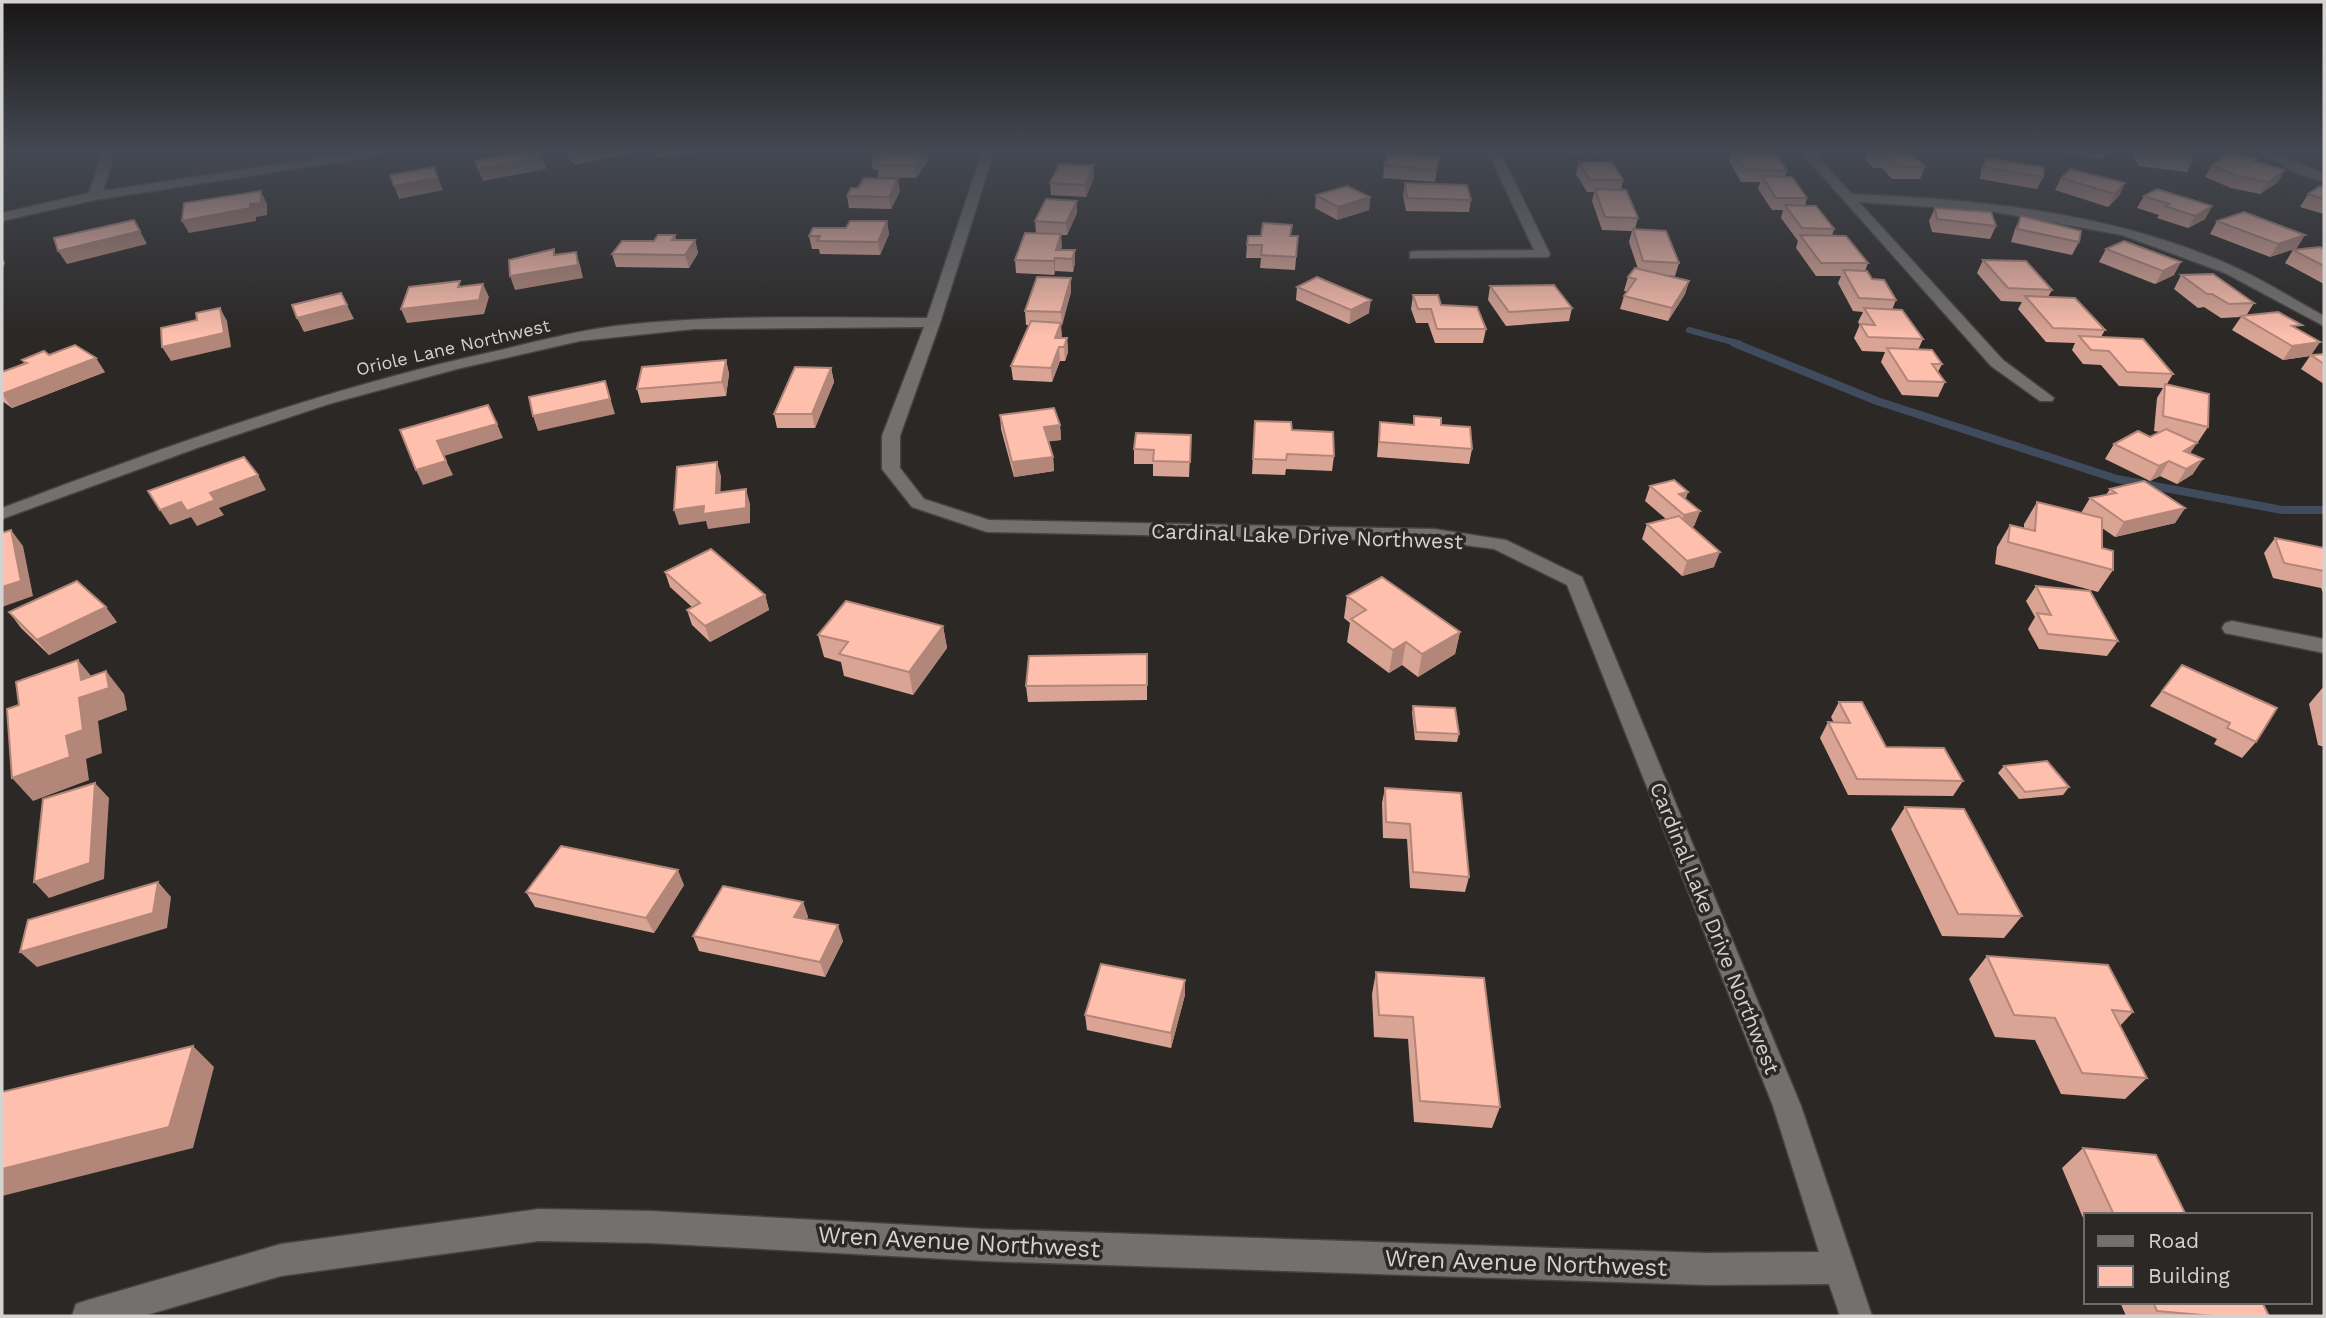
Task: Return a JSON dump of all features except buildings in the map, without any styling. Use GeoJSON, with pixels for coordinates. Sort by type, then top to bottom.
{"type":"FeatureCollection","features":[{"type":"Feature","properties":{"kind":"street","name":"Cardinal Lake Drive Northwest"},"geometry":{"type":"LineString","coordinates":[[968,214],[933,323],[891,436],[891,469],[918,503],[987,526],[1434,535],[1499,544],[1575,581],[1787,1106],[1856,1316]]}},
{"type":"Feature","properties":{"kind":"street"},"geometry":{"type":"LineString","coordinates":[[1415,255],[1543,254],[1524,214]]}},
{"type":"Feature","properties":{"kind":"street"},"geometry":{"type":"LineString","coordinates":[[1863,214],[1997,363],[2046,398]]}},
{"type":"Feature","properties":{"kind":"street"},"geometry":{"type":"LineString","coordinates":[[2040,214],[2122,232],[2214,263],[2324,322]]}},
{"type":"Feature","properties":{"kind":"street","name":"Oriole Lane Northwest"},"geometry":{"type":"LineString","coordinates":[[2,514],[153,457],[335,396],[479,358],[612,331],[672,325],[933,323]]}},
{"type":"Feature","properties":{"kind":"street"},"geometry":{"type":"LineString","coordinates":[[2232,628],[2324,646]]}},
{"type":"Feature","properties":{"kind":"street","name":"Wren Avenue Northwest"},"geometry":{"type":"LineString","coordinates":[[88,1316],[281,1260],[539,1225],[651,1227],[998,1245],[1638,1266],[1841,1268]]}},
{"type":"Feature","properties":{"kind":"waterway"},"geometry":{"type":"LineString","coordinates":[[1689,330],[1740,344]]}},
{"type":"Feature","properties":{"kind":"waterway"},"geometry":{"type":"LineString","coordinates":[[1734,343],[1877,401],[2117,479],[2282,510],[2324,510]]}}]}
